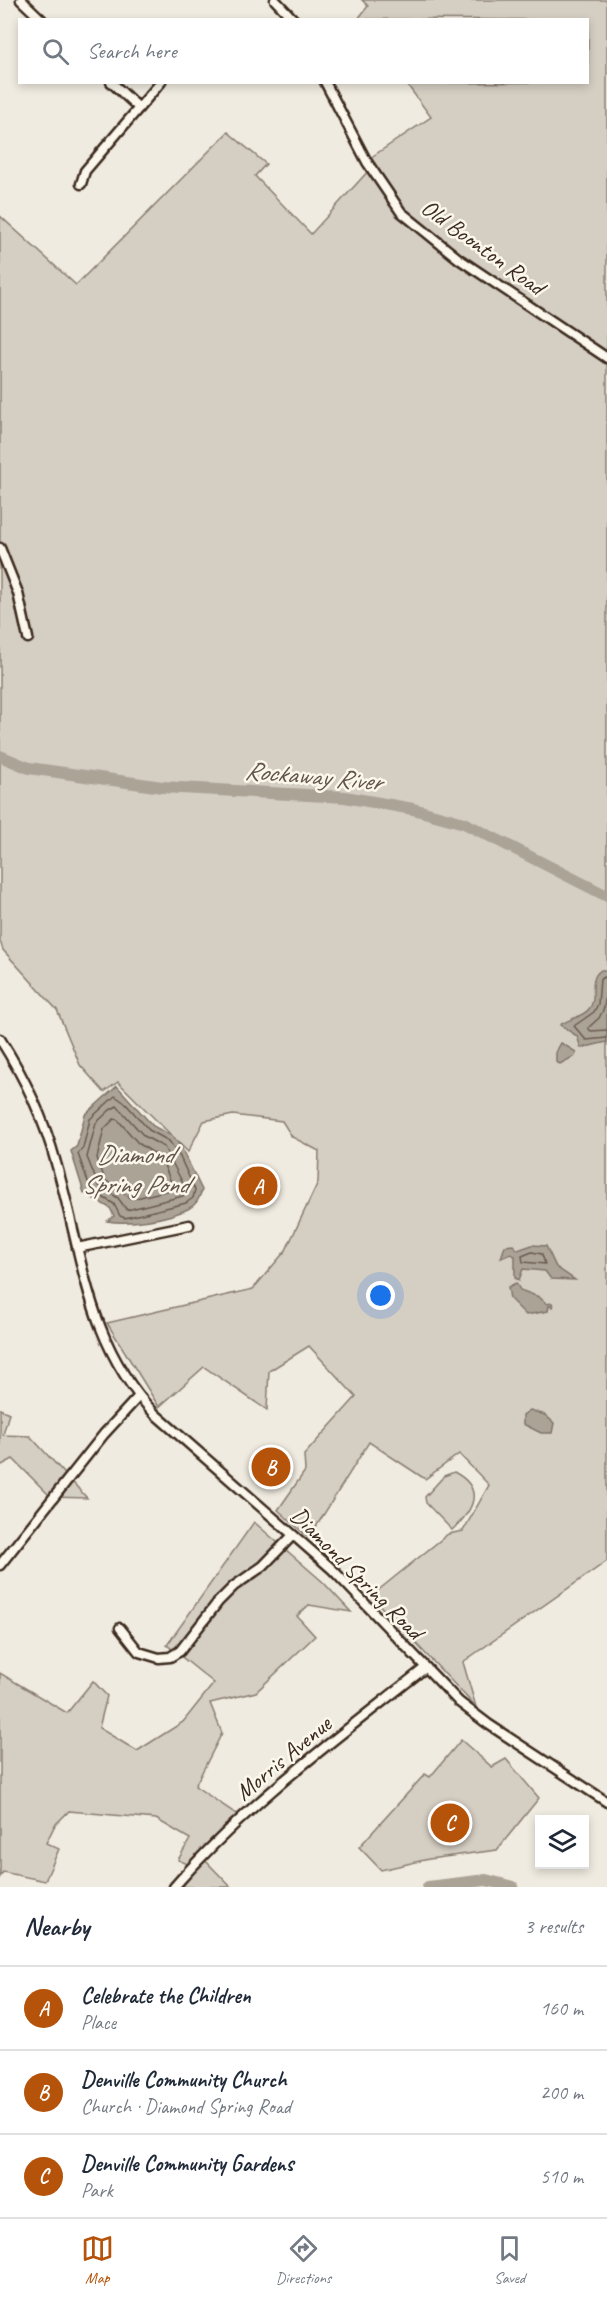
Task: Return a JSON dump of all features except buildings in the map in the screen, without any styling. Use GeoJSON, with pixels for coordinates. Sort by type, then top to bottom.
{"type":"FeatureCollection","features":[{"type":"Feature","properties":{"kind":"street"},"geometry":{"type":"LineString","coordinates":[[21,0],[40,18]]}},
{"type":"Feature","properties":{"kind":"street"},"geometry":{"type":"LineString","coordinates":[[275,0],[292,18]]}},
{"type":"Feature","properties":{"kind":"street"},"geometry":{"type":"LineString","coordinates":[[113,84],[139,108]]}},
{"type":"Feature","properties":{"kind":"street"},"geometry":{"type":"LineString","coordinates":[[81,184],[84,171],[159,84]]}},
{"type":"Feature","properties":{"kind":"street","name":"Old Boonton Road"},"geometry":{"type":"LineString","coordinates":[[326,84],[363,156],[401,212],[459,259],[607,358]]}},
{"type":"Feature","properties":{"kind":"street"},"geometry":{"type":"LineString","coordinates":[[0,548],[18,593],[28,638]]}},
{"type":"Feature","properties":{"kind":"street","name":"Diamond Spring Road"},"geometry":{"type":"LineString","coordinates":[[0,1039],[30,1092],[48,1136],[100,1330],[114,1361],[139,1396],[160,1418],[332,1569],[459,1702],[488,1724],[607,1802]]}},
{"type":"Feature","properties":{"kind":"street"},"geometry":{"type":"LineString","coordinates":[[77,1248],[189,1225]]}},
{"type":"Feature","properties":{"kind":"street"},"geometry":{"type":"LineString","coordinates":[[0,1565],[104,1434],[139,1396]]}},
{"type":"Feature","properties":{"kind":"street"},"geometry":{"type":"LineString","coordinates":[[120,1628],[139,1652],[159,1658],[170,1657],[180,1651],[200,1621],[218,1602],[263,1566],[293,1535]]}},
{"type":"Feature","properties":{"kind":"street","name":"Morris Avenue"},"geometry":{"type":"LineString","coordinates":[[174,1887],[215,1843],[286,1779],[425,1668]]}},
{"type":"Feature","properties":{"kind":"shaded area"},"geometry":{"type":"Polygon","coordinates":[[[362,0],[607,0],[607,1561],[463,1662],[476,1707],[371,1596],[448,1534],[463,1531],[489,1485],[459,1454],[425,1479],[369,1442],[309,1538],[278,1510],[305,1471],[304,1455],[356,1397],[309,1346],[269,1371],[267,1410],[204,1367],[159,1407],[107,1323],[253,1289],[286,1250],[318,1182],[319,1151],[292,1137],[282,1121],[233,1115],[204,1121],[188,1152],[118,1082],[104,1092],[80,1065],[57,1010],[3,950],[0,941],[0,216],[76,285],[228,132],[266,164],[255,176],[311,234],[370,169],[367,160],[431,117],[407,84],[589,84],[589,18],[359,18],[368,6],[362,0]]]}},
{"type":"Feature","properties":{"kind":"shaded area"},"geometry":{"type":"Polygon","coordinates":[[[0,1409],[9,1413],[3,1435],[30,1436],[87,1498],[51,1497],[13,1459],[0,1466],[0,1409]]]}},
{"type":"Feature","properties":{"kind":"shaded area"},"geometry":{"type":"Polygon","coordinates":[[[454,1472],[470,1486],[473,1500],[466,1515],[452,1530],[426,1503],[425,1497],[444,1476],[454,1472]]]}},
{"type":"Feature","properties":{"kind":"shaded area"},"geometry":{"type":"Polygon","coordinates":[[[254,1522],[323,1582],[351,1612],[309,1605],[297,1616],[315,1636],[256,1692],[210,1703],[222,1733],[195,1786],[242,1818],[204,1859],[231,1887],[178,1887],[195,1867],[178,1860],[190,1839],[156,1819],[69,1811],[55,1825],[46,1843],[59,1849],[45,1881],[3,1872],[0,1877],[0,1673],[67,1713],[93,1681],[107,1696],[99,1728],[137,1751],[183,1722],[214,1683],[167,1645],[254,1522]]]}},
{"type":"Feature","properties":{"kind":"shaded area"},"geometry":{"type":"Polygon","coordinates":[[[461,1740],[492,1767],[506,1759],[539,1798],[497,1850],[429,1859],[381,1870],[359,1847],[425,1774],[430,1777],[461,1740]]]}},
{"type":"Feature","properties":{"kind":"water"},"geometry":{"type":"Polygon","coordinates":[[[601,970],[607,970],[607,1042],[581,1048],[577,1036],[560,1025],[589,1009],[593,999],[594,979],[601,970]]]}},
{"type":"Feature","properties":{"kind":"water"},"geometry":{"type":"Polygon","coordinates":[[[561,1043],[576,1052],[575,1056],[560,1064],[556,1062],[556,1052],[561,1043]]]}},
{"type":"Feature","properties":{"kind":"water","name":"Diamond Spring Pond"},"geometry":{"type":"Polygon","coordinates":[[[117,1086],[153,1126],[172,1136],[180,1145],[202,1190],[191,1207],[170,1216],[148,1220],[107,1221],[114,1216],[110,1208],[84,1193],[71,1151],[77,1146],[85,1115],[117,1086]]]}},
{"type":"Feature","properties":{"kind":"water"},"geometry":{"type":"Polygon","coordinates":[[[513,1245],[518,1250],[532,1245],[546,1246],[556,1267],[575,1280],[551,1279],[545,1271],[523,1269],[519,1280],[515,1278],[515,1256],[510,1254],[501,1258],[505,1246],[513,1245]]]}},
{"type":"Feature","properties":{"kind":"water"},"geometry":{"type":"Polygon","coordinates":[[[516,1283],[520,1290],[539,1297],[547,1304],[552,1303],[553,1307],[549,1306],[548,1311],[526,1315],[510,1299],[508,1287],[516,1283]]]}},
{"type":"Feature","properties":{"kind":"water"},"geometry":{"type":"Polygon","coordinates":[[[530,1410],[545,1415],[554,1423],[552,1433],[541,1433],[523,1424],[523,1415],[530,1410]]]}},
{"type":"Feature","properties":{"kind":"waterway","name":"Rockaway River"},"geometry":{"type":"LineString","coordinates":[[0,756],[29,768],[162,787],[345,797],[413,809],[464,823],[607,896]]}},
{"type":"Feature","properties":{"kind":"waterway","name":"Rockaway River"},"geometry":{"type":"LineString","coordinates":[[428,1887],[486,1880],[513,1887]]}},
{"type":"Feature","properties":{"kind":"place","name":"Celebrate the Children"},"geometry":{"type":"Point","coordinates":[258,1186]}},
{"type":"Feature","properties":{"kind":"place","name":"Denville Community Church"},"geometry":{"type":"Point","coordinates":[271,1467]}},
{"type":"Feature","properties":{"kind":"place","name":"Denville Community Gardens"},"geometry":{"type":"Point","coordinates":[450,1823]}}]}
